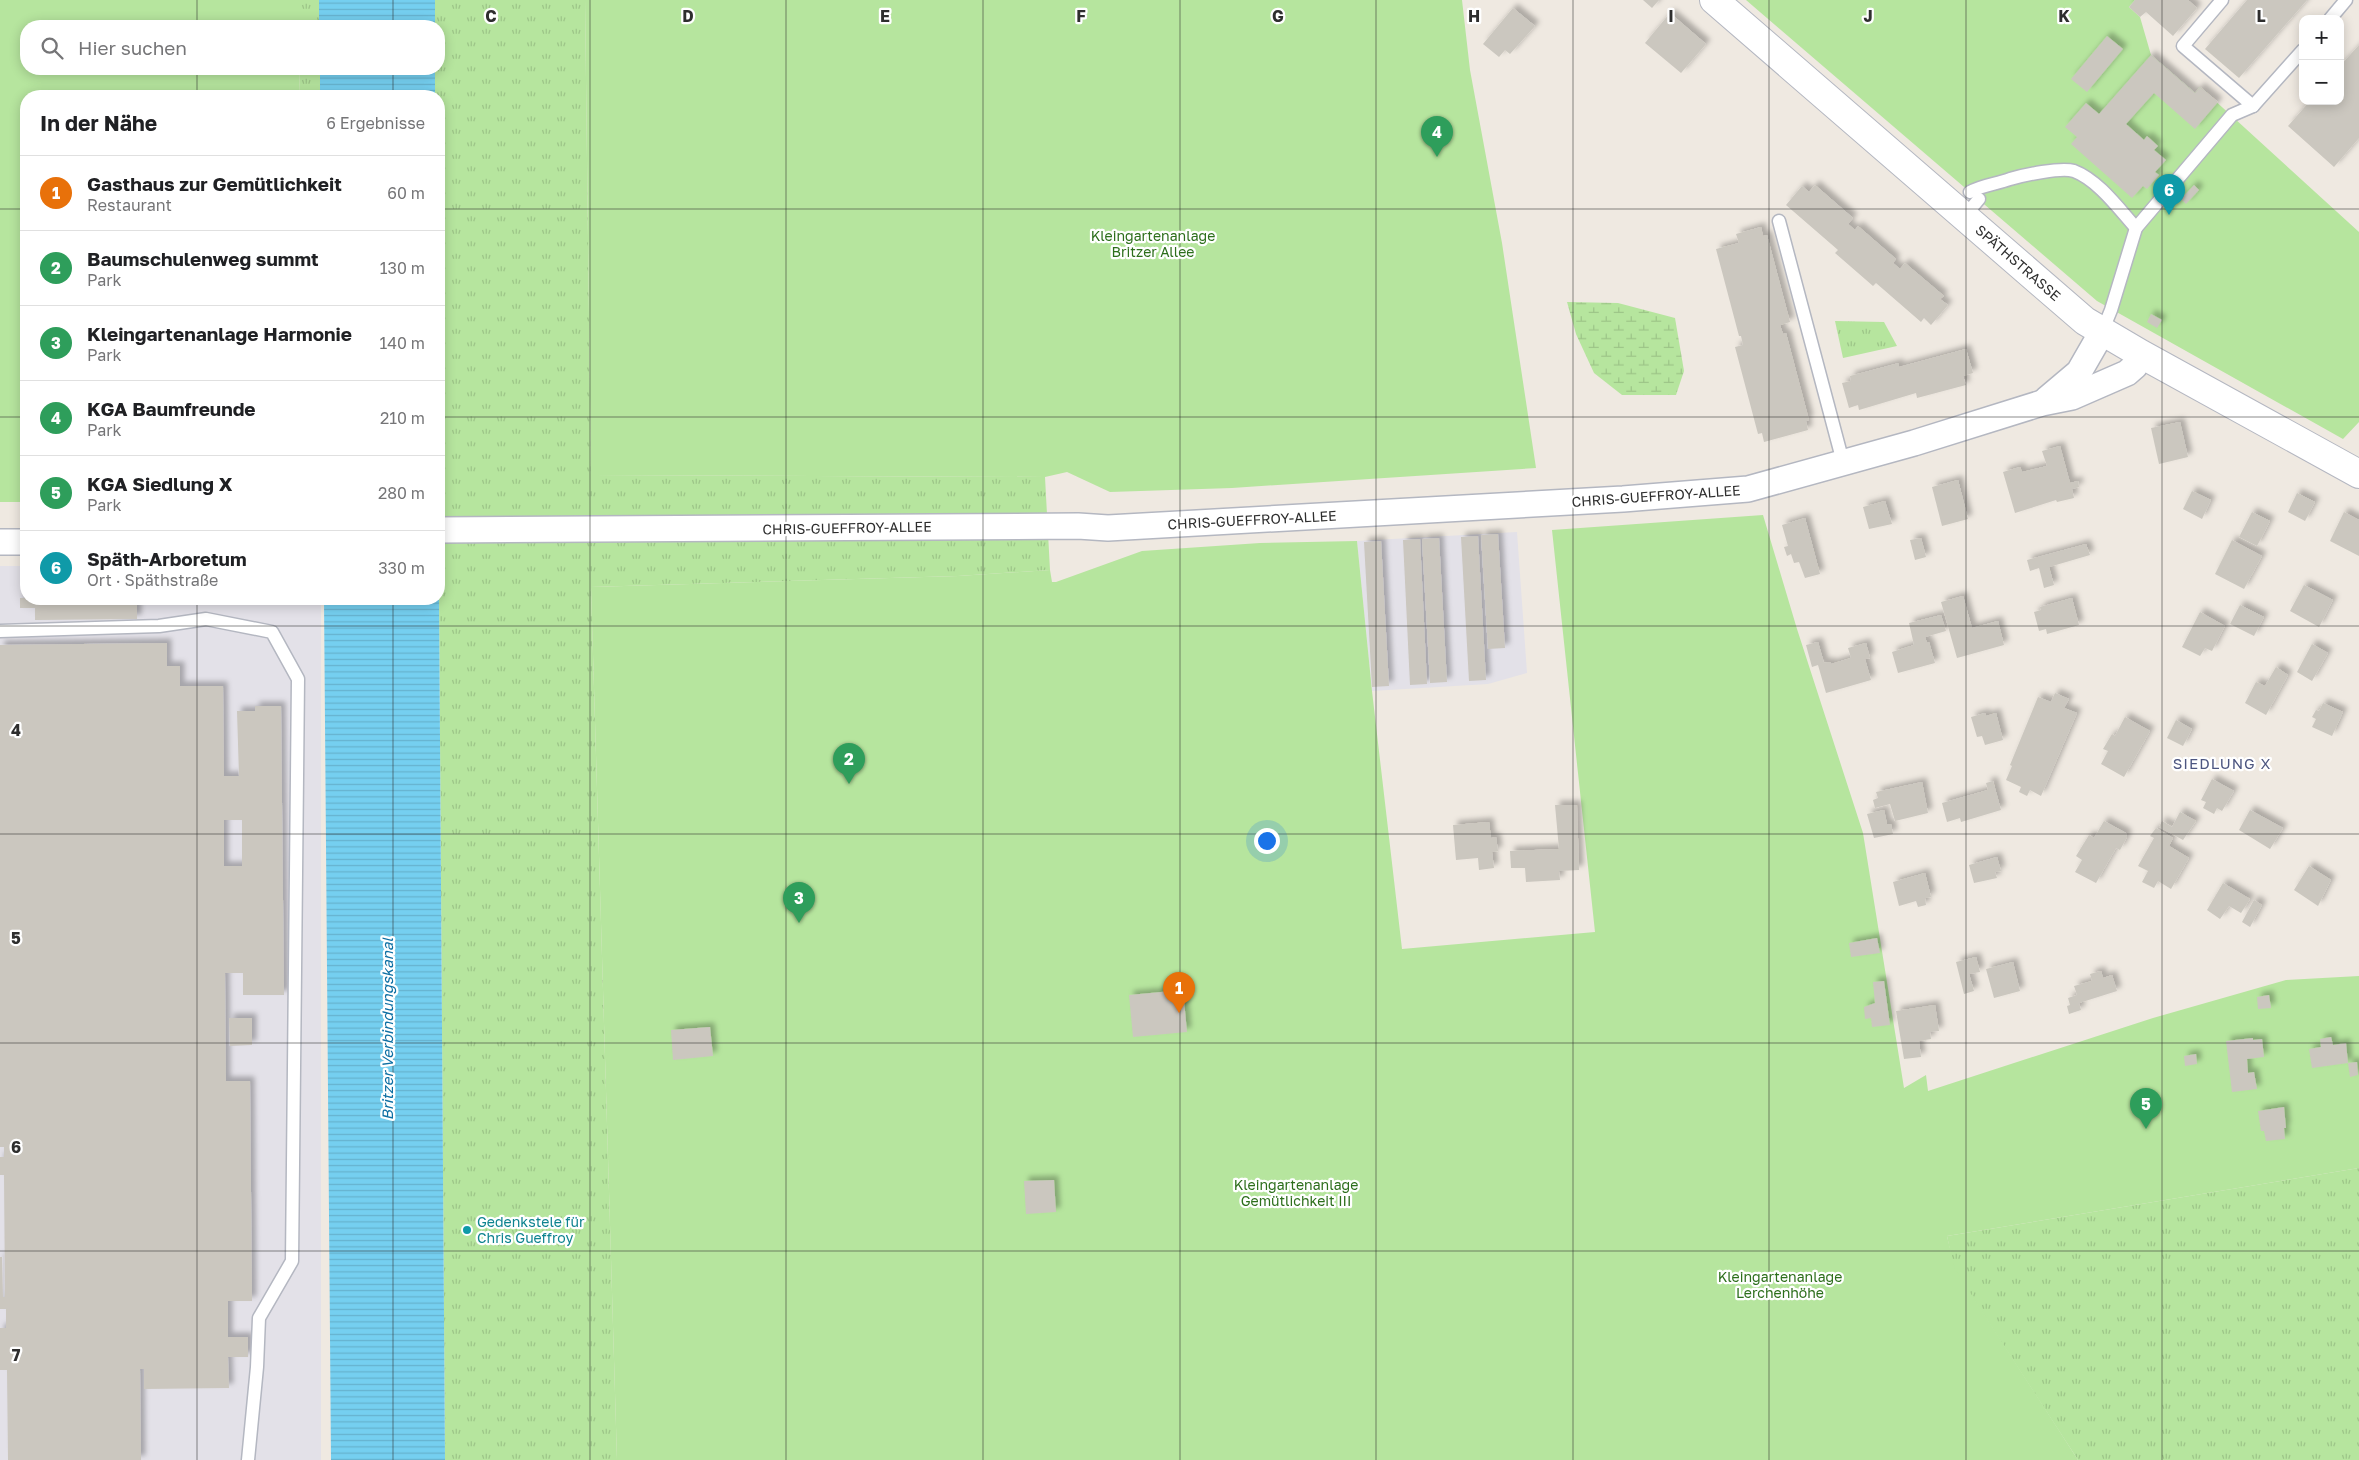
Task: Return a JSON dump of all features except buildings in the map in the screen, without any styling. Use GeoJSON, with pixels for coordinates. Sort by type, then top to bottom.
{"type":"FeatureCollection","features":[{"type":"Feature","properties":{"kind":"main road","name":"SPÄTHSTRASSE"},"geometry":{"type":"LineString","coordinates":[[1714,0],[1971,202],[2085,321],[2141,354],[2356,467]]}},
{"type":"Feature","properties":{"kind":"street","name":"CHRIS-GUEFFROY-ALLEE"},"geometry":{"type":"LineString","coordinates":[[2042,403],[2079,372],[2102,332]]}},
{"type":"Feature","properties":{"kind":"street","name":"CHRIS-GUEFFROY-ALLEE"},"geometry":{"type":"LineString","coordinates":[[445,530],[1078,526],[1108,528],[1623,499],[1748,489],[2042,403],[2072,397],[2126,373],[2135,366],[2141,354]]}},
{"type":"Feature","properties":{"kind":"street"},"geometry":{"type":"LineString","coordinates":[[0,542],[20,542]]}},
{"type":"Feature","properties":{"kind":"lane"},"geometry":{"type":"LineString","coordinates":[[2222,0],[2184,46],[2253,106]]}},
{"type":"Feature","properties":{"kind":"lane"},"geometry":{"type":"LineString","coordinates":[[2333,15],[2346,0]]}},
{"type":"Feature","properties":{"kind":"lane"},"geometry":{"type":"LineString","coordinates":[[2102,332],[2112,310],[2136,228],[2232,115],[2253,106],[2299,54]]}},
{"type":"Feature","properties":{"kind":"lane"},"geometry":{"type":"LineString","coordinates":[[1971,202],[1979,187],[2031,173],[2073,171],[2100,189],[2136,228]]}},
{"type":"Feature","properties":{"kind":"lane"},"geometry":{"type":"LineString","coordinates":[[1779,221],[1843,462]]}},
{"type":"Feature","properties":{"kind":"lane"},"geometry":{"type":"LineString","coordinates":[[0,631],[159,626],[206,619],[272,632],[298,679],[292,1261],[259,1318],[257,1367],[248,1460]]}},
{"type":"Feature","properties":{"kind":"shaded area"},"geometry":{"type":"Polygon","coordinates":[[[1517,532],[1527,673],[1488,684],[1372,691],[1357,541],[1517,532]]]}},
{"type":"Feature","properties":{"kind":"shaded area"},"geometry":{"type":"Polygon","coordinates":[[[0,566],[20,566],[20,605],[321,605],[321,1460],[0,1460],[0,566]]]}},
{"type":"Feature","properties":{"kind":"green space"},"geometry":{"type":"Polygon","coordinates":[[[0,0],[299,0],[299,20],[20,20],[20,75],[299,75],[300,90],[20,90],[20,502],[0,502],[0,0]]]}},
{"type":"Feature","properties":{"kind":"green space"},"geometry":{"type":"Polygon","coordinates":[[[299,0],[319,0],[319,20],[299,20],[299,0]]]}},
{"type":"Feature","properties":{"kind":"green space"},"geometry":{"type":"Polygon","coordinates":[[[435,0],[585,0],[591,475],[1045,477],[1050,570],[958,576],[591,587],[617,1460],[445,1460],[439,605],[445,605],[445,90],[435,90],[435,75],[445,75],[445,20],[435,20],[435,0]]]}},
{"type":"Feature","properties":{"kind":"green space","name":"Kleingartenanlage Britzer Allee"},"geometry":{"type":"Polygon","coordinates":[[[585,0],[1462,0],[1470,70],[1502,243],[1536,468],[1232,488],[1110,492],[1067,472],[1045,477],[591,475],[585,0]]]}},
{"type":"Feature","properties":{"kind":"green space"},"geometry":{"type":"Polygon","coordinates":[[[1746,0],[2135,0],[2129,7],[2140,17],[2151,55],[2195,93],[2200,87],[2359,232],[2359,422],[2343,439],[2097,301],[1746,0]]]}},
{"type":"Feature","properties":{"kind":"green space"},"geometry":{"type":"Polygon","coordinates":[[[299,75],[320,75],[320,90],[300,90],[299,75]]]}},
{"type":"Feature","properties":{"kind":"green space"},"geometry":{"type":"Polygon","coordinates":[[[1567,302],[1618,303],[1675,318],[1684,371],[1676,395],[1622,395],[1594,373],[1576,334],[1567,302]]]}},
{"type":"Feature","properties":{"kind":"green space"},"geometry":{"type":"Polygon","coordinates":[[[1835,321],[1884,322],[1897,346],[1843,358],[1835,321]]]}},
{"type":"Feature","properties":{"kind":"green space"},"geometry":{"type":"Polygon","coordinates":[[[1763,515],[1797,629],[1863,833],[1904,1088],[1926,1075],[1928,1091],[2153,1018],[2286,980],[2359,976],[2359,1168],[1947,1236],[1955,1269],[2078,1460],[617,1460],[591,587],[958,576],[1050,570],[1052,582],[1056,582],[1142,551],[1260,543],[1357,541],[1372,691],[1402,949],[1595,932],[1552,530],[1763,515]]]}},
{"type":"Feature","properties":{"kind":"green space"},"geometry":{"type":"Polygon","coordinates":[[[2359,1168],[2359,1460],[2078,1460],[1954,1269],[1947,1236],[2359,1168]]]}},
{"type":"Feature","properties":{"kind":"water"},"geometry":{"type":"Polygon","coordinates":[[[319,0],[435,0],[435,20],[319,20],[319,0]]]}},
{"type":"Feature","properties":{"kind":"water"},"geometry":{"type":"Polygon","coordinates":[[[320,75],[435,75],[435,90],[320,90],[320,75]]]}},
{"type":"Feature","properties":{"kind":"water","name":"Britzer Verbindungskanal"},"geometry":{"type":"Polygon","coordinates":[[[324,605],[439,605],[445,1460],[331,1460],[324,605]]]}},
{"type":"Feature","properties":{"kind":"place","name":"KGA Baumfreunde"},"geometry":{"type":"Point","coordinates":[1437,157]}},
{"type":"Feature","properties":{"kind":"place","name":"Späth-Arboretum"},"geometry":{"type":"Point","coordinates":[2169,215]}},
{"type":"Feature","properties":{"kind":"place","name":"Baumschulenweg summt"},"geometry":{"type":"Point","coordinates":[849,784]}},
{"type":"Feature","properties":{"kind":"place","name":"Kleingartenanlage Harmonie"},"geometry":{"type":"Point","coordinates":[799,923]}},
{"type":"Feature","properties":{"kind":"place","name":"Gasthaus zur Gemütlichkeit"},"geometry":{"type":"Point","coordinates":[1179,1013]}},
{"type":"Feature","properties":{"kind":"place","name":"KGA Siedlung X"},"geometry":{"type":"Point","coordinates":[2146,1129]}},
{"type":"Feature","properties":{"kind":"place","name":"Gedenkstele für Chris Gueffroy"},"geometry":{"type":"Point","coordinates":[467,1230]}},
{"type":"Feature","properties":{"kind":"district","name":"SIEDLUNG X"},"geometry":{"type":"Point","coordinates":[2222,764]}},
{"type":"Feature","properties":{"kind":"park label","name":"Kleingartenanlage Gemütlichkeit III"},"geometry":{"type":"Point","coordinates":[1296,1194]}},
{"type":"Feature","properties":{"kind":"park label","name":"Kleingartenanlage Lerchenhöhe"},"geometry":{"type":"Point","coordinates":[1780,1286]}}]}
